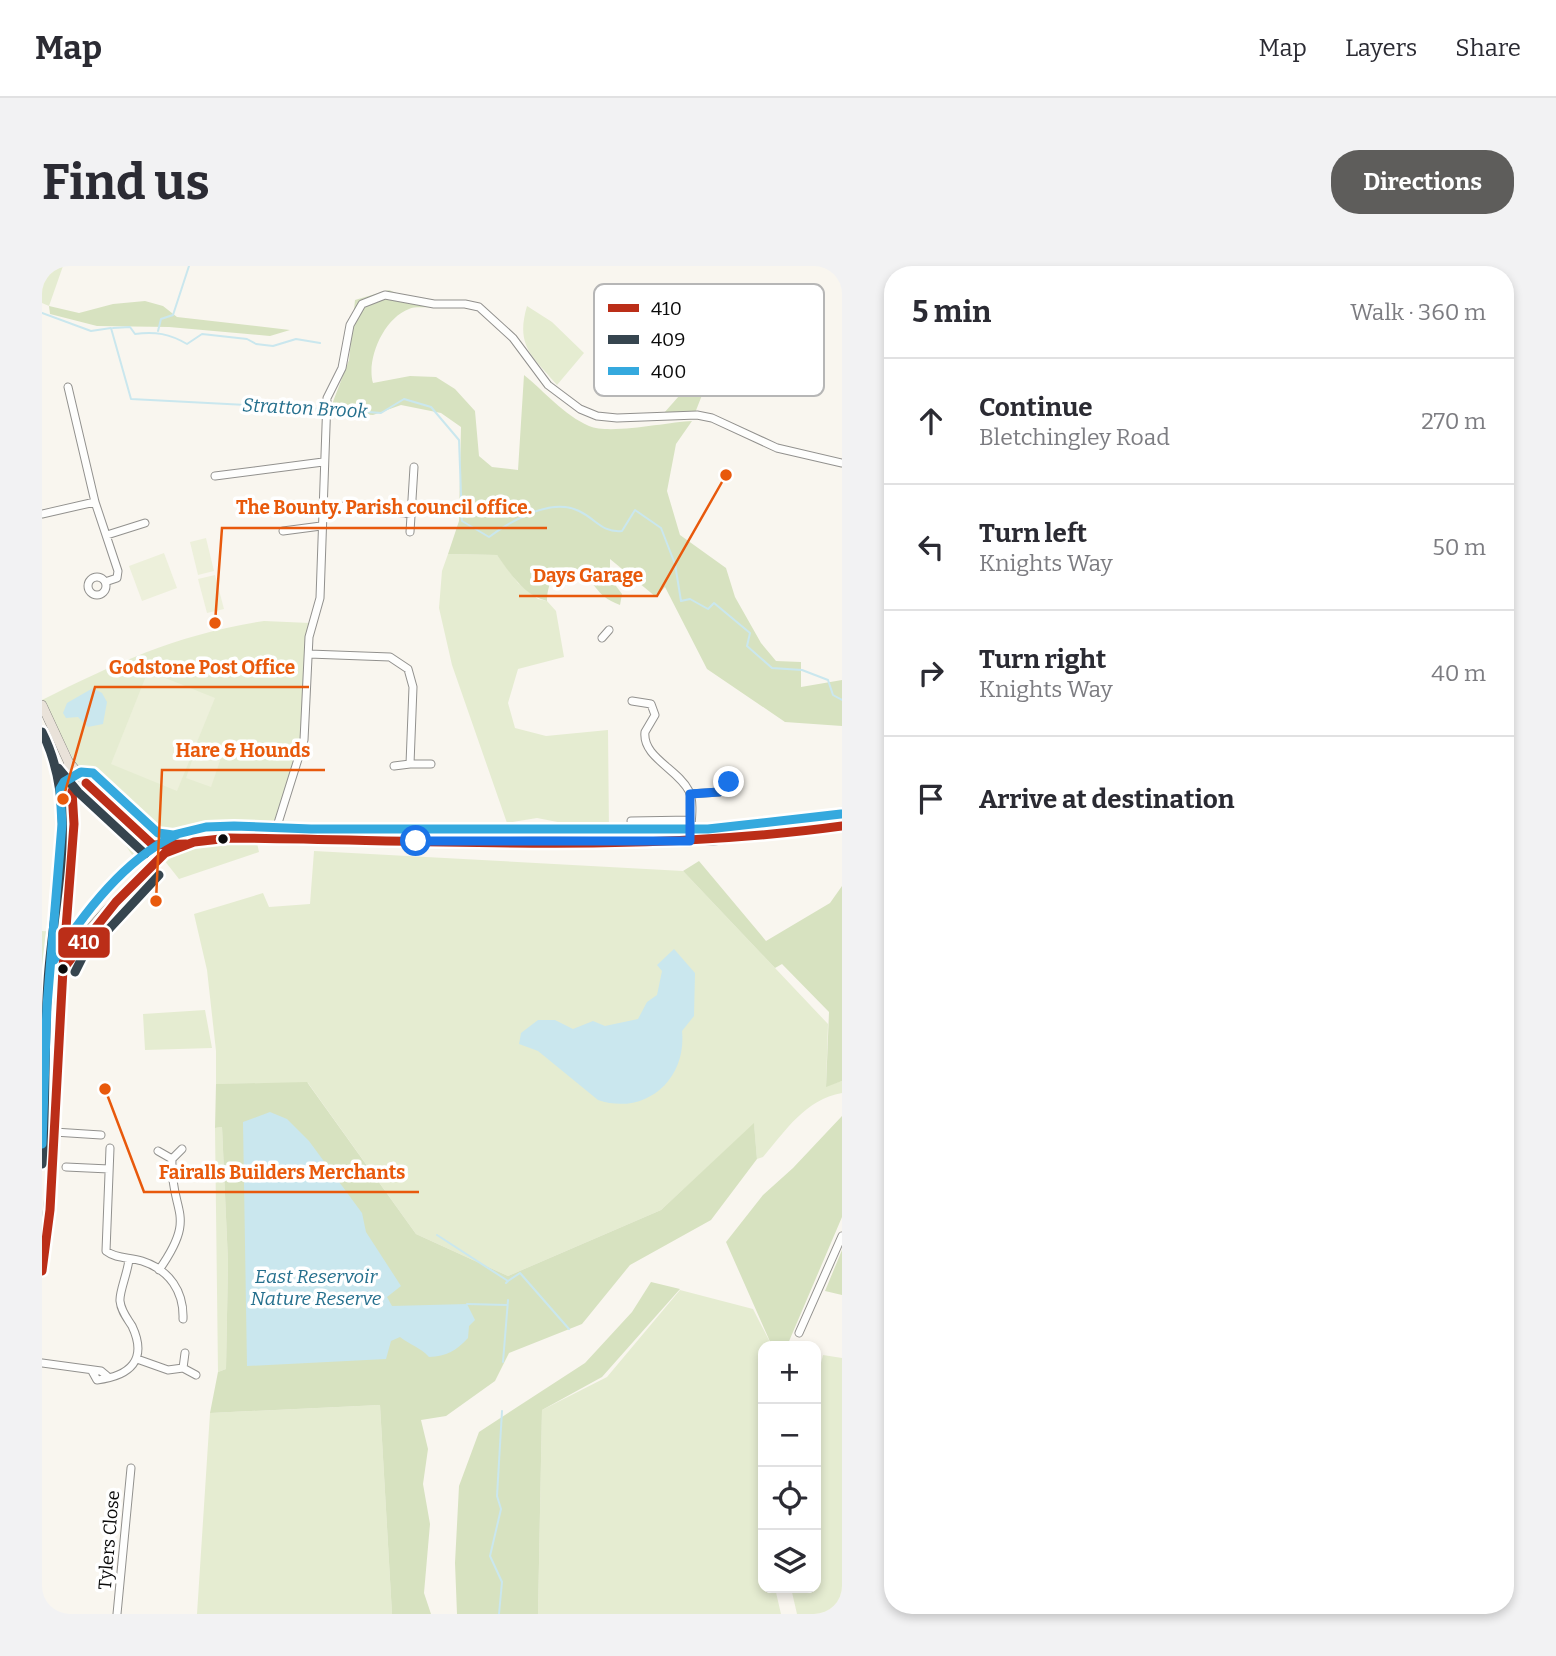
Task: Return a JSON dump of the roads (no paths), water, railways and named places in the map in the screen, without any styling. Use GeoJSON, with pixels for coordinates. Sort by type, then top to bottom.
{"type":"FeatureCollection","features":[{"type":"Feature","properties":{"kind":"main road"},"geometry":{"type":"LineString","coordinates":[[42,705],[68,761],[86,783],[153,845],[174,846],[208,839],[690,841],[801,833],[842,826]]}},
{"type":"Feature","properties":{"kind":"main road"},"geometry":{"type":"LineString","coordinates":[[59,1075],[63,969],[74,824],[68,761]]}},
{"type":"Feature","properties":{"kind":"main road"},"geometry":{"type":"LineString","coordinates":[[72,791],[86,783]]}},
{"type":"Feature","properties":{"kind":"main road"},"geometry":{"type":"LineString","coordinates":[[150,867],[153,845]]}},
{"type":"Feature","properties":{"kind":"main road"},"geometry":{"type":"LineString","coordinates":[[63,969],[76,947],[150,867],[174,846]]}},
{"type":"Feature","properties":{"kind":"main road"},"geometry":{"type":"LineString","coordinates":[[65,937],[76,947]]}},
{"type":"Feature","properties":{"kind":"main road"},"geometry":{"type":"LineString","coordinates":[[42,1271],[48,1170]]}},
{"type":"Feature","properties":{"kind":"street"},"geometry":{"type":"LineString","coordinates":[[272,839],[304,740],[311,626],[320,598],[326,410],[334,379],[342,368],[350,325],[356,311],[373,298],[385,295],[434,304],[479,307],[500,323],[548,385],[564,400],[597,416],[696,415],[712,418],[777,448],[842,463]]}},
{"type":"Feature","properties":{"kind":"street"},"geometry":{"type":"LineString","coordinates":[[68,387],[94,502],[118,571],[117,578],[104,582]]}},
{"type":"Feature","properties":{"kind":"street"},"geometry":{"type":"LineString","coordinates":[[215,476],[323,462]]}},
{"type":"Feature","properties":{"kind":"street"},"geometry":{"type":"LineString","coordinates":[[410,532],[414,467]]}},
{"type":"Feature","properties":{"kind":"street"},"geometry":{"type":"LineString","coordinates":[[42,514],[94,502]]}},
{"type":"Feature","properties":{"kind":"street"},"geometry":{"type":"LineString","coordinates":[[323,504],[412,514]]}},
{"type":"Feature","properties":{"kind":"street"},"geometry":{"type":"LineString","coordinates":[[107,535],[145,523]]}},
{"type":"Feature","properties":{"kind":"street"},"geometry":{"type":"LineString","coordinates":[[284,531],[321,526]]}},
{"type":"Feature","properties":{"kind":"street"},"geometry":{"type":"LineString","coordinates":[[602,638],[609,630]]}},
{"type":"Feature","properties":{"kind":"street"},"geometry":{"type":"LineString","coordinates":[[309,654],[390,657],[402,662],[412,679],[410,764]]}},
{"type":"Feature","properties":{"kind":"street"},"geometry":{"type":"LineString","coordinates":[[632,701],[651,704],[654,715],[645,732],[647,746],[681,777],[690,794],[690,841]]}},
{"type":"Feature","properties":{"kind":"street"},"geometry":{"type":"LineString","coordinates":[[394,766],[431,764]]}},
{"type":"Feature","properties":{"kind":"street"},"geometry":{"type":"LineString","coordinates":[[690,794],[719,792],[729,782]]}},
{"type":"Feature","properties":{"kind":"street"},"geometry":{"type":"LineString","coordinates":[[631,821],[691,821]]}},
{"type":"Feature","properties":{"kind":"street"},"geometry":{"type":"LineString","coordinates":[[54,1132],[101,1135]]}},
{"type":"Feature","properties":{"kind":"street"},"geometry":{"type":"LineString","coordinates":[[110,1148],[104,1249],[109,1254],[159,1270],[173,1281],[184,1299],[183,1319]]}},
{"type":"Feature","properties":{"kind":"street"},"geometry":{"type":"LineString","coordinates":[[159,1270],[176,1246],[182,1224],[180,1204],[171,1178],[172,1158],[182,1149]]}},
{"type":"Feature","properties":{"kind":"street"},"geometry":{"type":"LineString","coordinates":[[158,1151],[172,1158]]}},
{"type":"Feature","properties":{"kind":"street"},"geometry":{"type":"LineString","coordinates":[[66,1167],[109,1169]]}},
{"type":"Feature","properties":{"kind":"street"},"geometry":{"type":"LineString","coordinates":[[799,1333],[842,1236]]}},
{"type":"Feature","properties":{"kind":"street"},"geometry":{"type":"LineString","coordinates":[[42,1363],[92,1371],[97,1380],[126,1372],[137,1359],[139,1344],[121,1308],[120,1297],[128,1278],[129,1259]]}},
{"type":"Feature","properties":{"kind":"street"},"geometry":{"type":"LineString","coordinates":[[183,1368],[185,1353]]}},
{"type":"Feature","properties":{"kind":"street"},"geometry":{"type":"LineString","coordinates":[[137,1359],[168,1370],[183,1368],[196,1374]]}},
{"type":"Feature","properties":{"kind":"street","name":"Tylers Close"},"geometry":{"type":"LineString","coordinates":[[117,1614],[131,1468]]}},
{"type":"Feature","properties":{"kind":"water"},"geometry":{"type":"Polygon","coordinates":[[[93,688],[102,693],[107,702],[103,724],[88,727],[78,717],[66,718],[63,713],[67,703],[93,688]]]}},
{"type":"Feature","properties":{"kind":"water"},"geometry":{"type":"Polygon","coordinates":[[[674,949],[695,973],[694,1016],[682,1031],[682,1049],[678,1065],[670,1079],[660,1090],[647,1098],[632,1103],[615,1104],[598,1100],[538,1051],[519,1044],[521,1033],[538,1020],[555,1020],[573,1029],[593,1021],[605,1026],[638,1019],[647,1002],[657,995],[662,971],[657,965],[674,949]]]}},
{"type":"Feature","properties":{"kind":"water","name":"East Reservoir Nature Reserve"},"geometry":{"type":"Polygon","coordinates":[[[270,1112],[287,1119],[309,1141],[362,1213],[366,1232],[401,1286],[387,1297],[392,1306],[467,1304],[475,1320],[469,1326],[468,1338],[459,1346],[446,1354],[429,1357],[400,1337],[391,1341],[386,1359],[247,1366],[243,1122],[270,1112]]]}},
{"type":"Feature","properties":{"kind":"waterway"},"geometry":{"type":"LineString","coordinates":[[158,331],[161,319],[173,315],[189,266]]}},
{"type":"Feature","properties":{"kind":"waterway","name":"Stratton Brook"},"geometry":{"type":"LineString","coordinates":[[42,313],[91,331],[111,328],[131,399],[324,409]]}},
{"type":"Feature","properties":{"kind":"waterway"},"geometry":{"type":"LineString","coordinates":[[113,328],[130,327],[135,334],[162,334],[187,344],[202,334],[247,339],[256,344],[273,346],[296,339],[320,343]]}},
{"type":"Feature","properties":{"kind":"waterway","name":"Stratton Brook"},"geometry":{"type":"LineString","coordinates":[[330,409],[381,413],[404,399],[431,407],[459,440],[462,521],[489,537],[520,518],[556,507],[568,507],[585,514],[604,528],[622,531],[635,510],[661,528],[675,564],[681,601],[690,599],[708,609],[714,603],[750,633],[747,646],[772,668],[802,670],[828,680],[833,695],[842,700]]}},
{"type":"Feature","properties":{"kind":"waterway"},"geometry":{"type":"LineString","coordinates":[[437,1235],[508,1281],[506,1283]]}},
{"type":"Feature","properties":{"kind":"waterway"},"geometry":{"type":"LineString","coordinates":[[508,1281],[520,1273],[569,1329]]}},
{"type":"Feature","properties":{"kind":"waterway"},"geometry":{"type":"LineString","coordinates":[[503,1362],[508,1300]]}},
{"type":"Feature","properties":{"kind":"waterway"},"geometry":{"type":"LineString","coordinates":[[467,1304],[507,1305]]}},
{"type":"Feature","properties":{"kind":"waterway"},"geometry":{"type":"LineString","coordinates":[[499,1614],[502,1582],[490,1556],[501,1509],[497,1496],[502,1411]]}},
{"type":"Feature","properties":{"kind":"place","name":"Days Garage"},"geometry":{"type":"Point","coordinates":[726,475]}},
{"type":"Feature","properties":{"kind":"place","name":"The Bounty. Parish council office."},"geometry":{"type":"Point","coordinates":[215,623]}},
{"type":"Feature","properties":{"kind":"place","name":"Godstone Post Office"},"geometry":{"type":"Point","coordinates":[63,799]}},
{"type":"Feature","properties":{"kind":"place","name":"Hare & Hounds"},"geometry":{"type":"Point","coordinates":[156,901]}},
{"type":"Feature","properties":{"kind":"place","name":"Fairalls Builders Merchants"},"geometry":{"type":"Point","coordinates":[105,1089]}}]}
